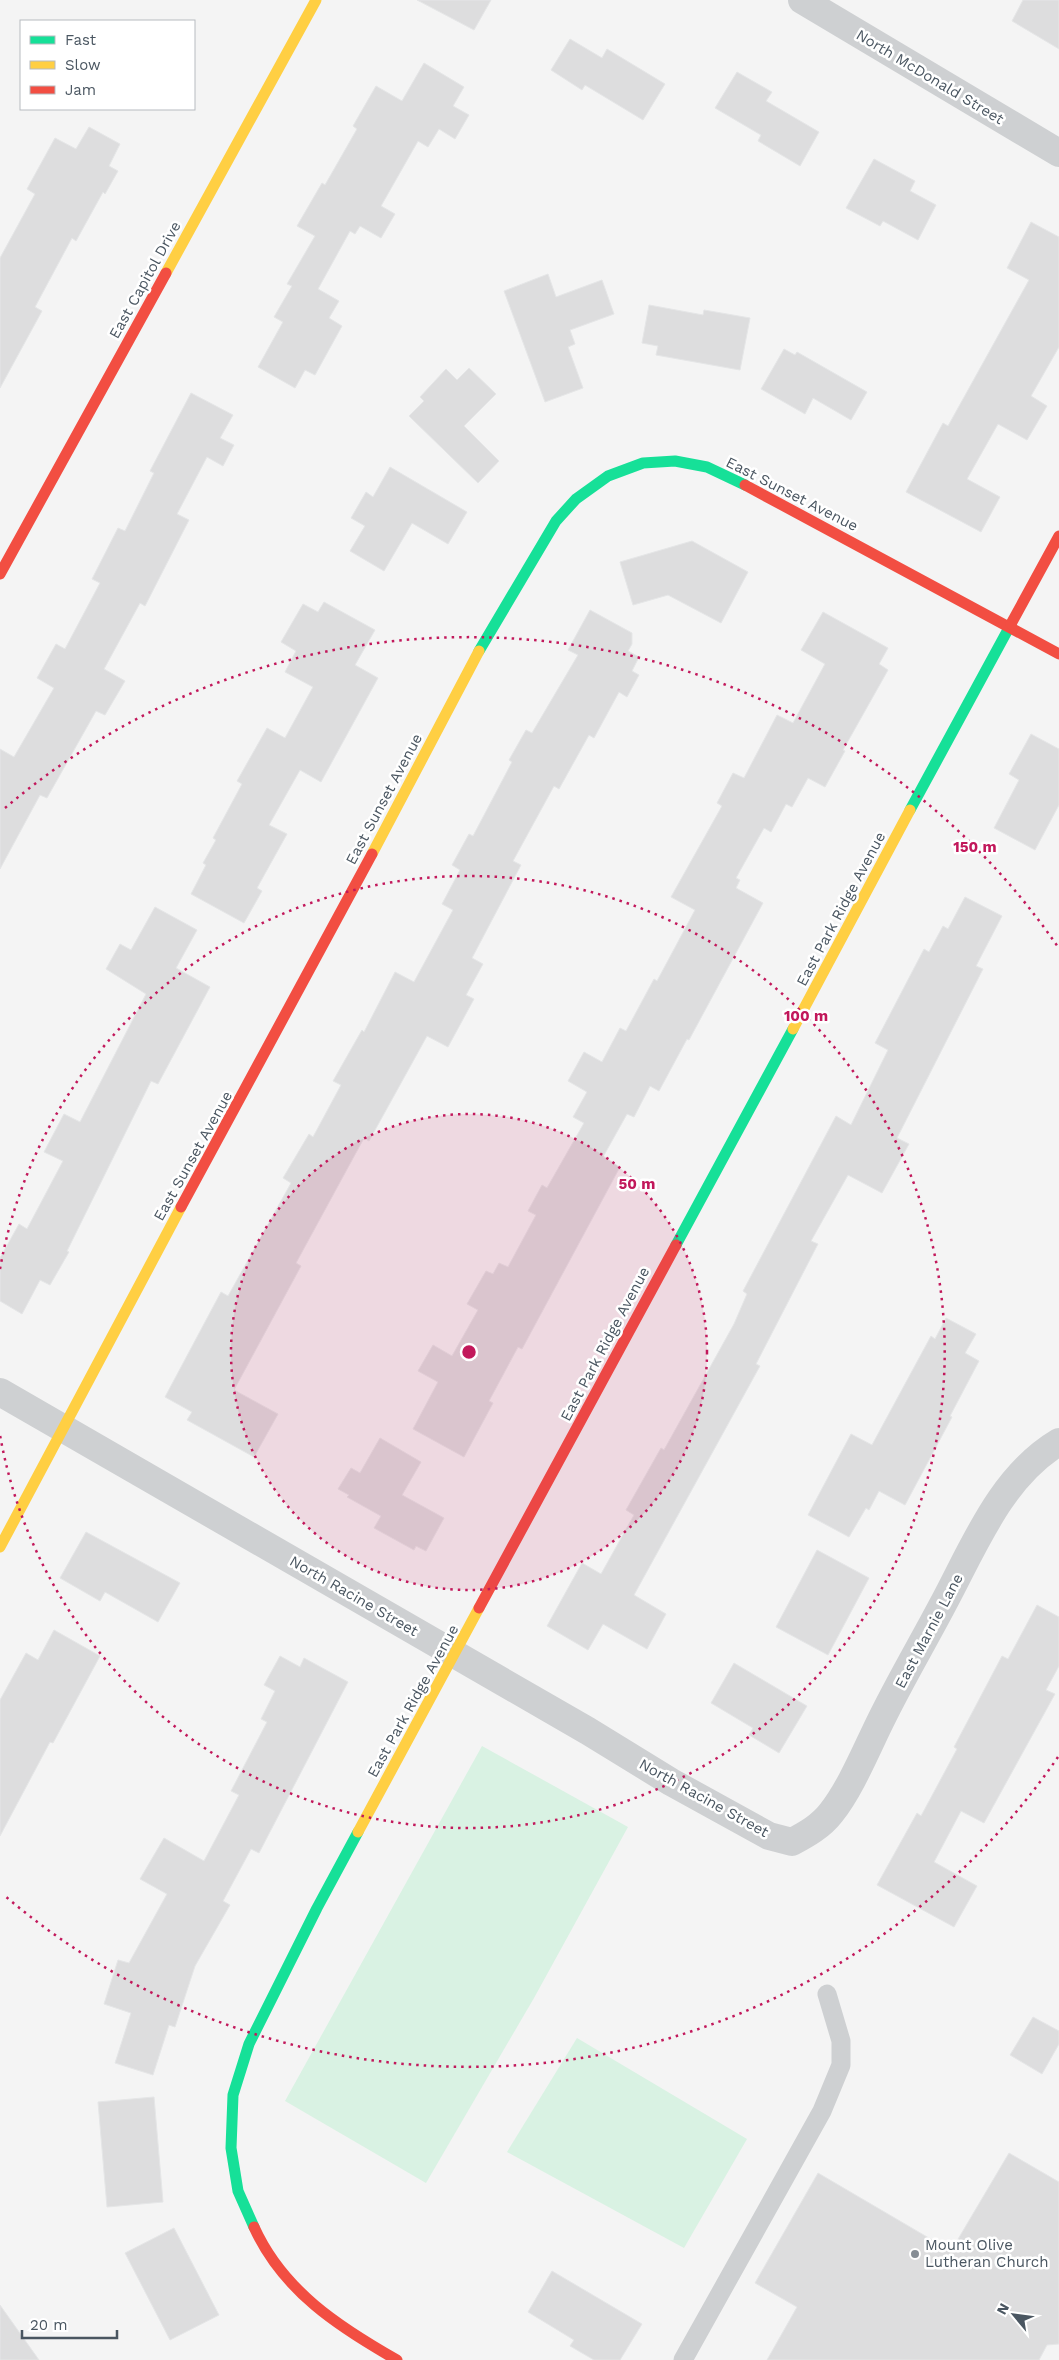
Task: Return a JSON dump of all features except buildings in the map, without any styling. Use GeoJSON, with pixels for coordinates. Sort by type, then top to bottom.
{"type":"FeatureCollection","features":[{"type":"Feature","properties":{"kind":"street","name":"East Capitol Drive"},"geometry":{"type":"LineString","coordinates":[[0,574],[316,0]]}},
{"type":"Feature","properties":{"kind":"street","name":"North McDonald Street"},"geometry":{"type":"LineString","coordinates":[[802,0],[1059,153]]}},
{"type":"Feature","properties":{"kind":"street","name":"East Sunset Avenue"},"geometry":{"type":"LineString","coordinates":[[0,1546],[66,1428],[131,1299],[326,943],[485,639],[556,521],[576,500],[608,476],[643,463],[675,461],[706,467],[754,488],[1059,654]]}},
{"type":"Feature","properties":{"kind":"street","name":"East Park Ridge Avenue"},"geometry":{"type":"LineString","coordinates":[[397,2360],[345,2330],[311,2303],[283,2272],[259,2237],[238,2191],[231,2148],[233,2095],[249,2044],[317,1908],[831,962],[908,814],[1059,536]]}},
{"type":"Feature","properties":{"kind":"street","name":"North Racine Street"},"geometry":{"type":"LineString","coordinates":[[0,1392],[66,1428],[270,1548],[456,1654],[671,1782],[769,1836],[792,1842],[813,1830]]}},
{"type":"Feature","properties":{"kind":"street","name":"East Marnie Lane"},"geometry":{"type":"LineString","coordinates":[[813,1830],[832,1813],[993,1512],[1015,1480],[1049,1448],[1059,1442]]}},
{"type":"Feature","properties":{"kind":"lane"},"geometry":{"type":"LineString","coordinates":[[683,2360],[822,2111],[841,2065],[841,2041],[827,1994]]}},
{"type":"Feature","properties":{"kind":"green space"},"geometry":{"type":"Polygon","coordinates":[[[482,1746],[628,1827],[534,1998],[426,2183],[285,2101],[482,1746]]]}},
{"type":"Feature","properties":{"kind":"green space"},"geometry":{"type":"Polygon","coordinates":[[[577,2038],[747,2139],[684,2248],[507,2152],[577,2038]]]}},
{"type":"Feature","properties":{"kind":"traffic: fast"},"geometry":{"type":"LineString","coordinates":[[479,651],[556,521],[576,499],[608,476],[643,463],[675,461],[707,467],[745,485]]}},
{"type":"Feature","properties":{"kind":"traffic: fast"},"geometry":{"type":"LineString","coordinates":[[910,810],[1011,624]]}},
{"type":"Feature","properties":{"kind":"traffic: fast"},"geometry":{"type":"LineString","coordinates":[[676,1245],[793,1029]]}},
{"type":"Feature","properties":{"kind":"traffic: fast"},"geometry":{"type":"LineString","coordinates":[[254,2227],[238,2191],[231,2148],[233,2095],[249,2044],[317,1908],[358,1832]]}},
{"type":"Feature","properties":{"kind":"traffic: slow"},"geometry":{"type":"LineString","coordinates":[[166,273],[316,0]]}},
{"type":"Feature","properties":{"kind":"traffic: slow"},"geometry":{"type":"LineString","coordinates":[[372,854],[479,651]]}},
{"type":"Feature","properties":{"kind":"traffic: slow"},"geometry":{"type":"LineString","coordinates":[[793,1029],[910,810]]}},
{"type":"Feature","properties":{"kind":"traffic: slow"},"geometry":{"type":"LineString","coordinates":[[0,1547],[181,1207]]}},
{"type":"Feature","properties":{"kind":"traffic: slow"},"geometry":{"type":"LineString","coordinates":[[358,1832],[479,1608]]}},
{"type":"Feature","properties":{"kind":"traffic: jam"},"geometry":{"type":"LineString","coordinates":[[0,574],[166,273]]}},
{"type":"Feature","properties":{"kind":"traffic: jam"},"geometry":{"type":"LineString","coordinates":[[745,485],[1059,654]]}},
{"type":"Feature","properties":{"kind":"traffic: jam"},"geometry":{"type":"LineString","coordinates":[[1011,624],[1059,536]]}},
{"type":"Feature","properties":{"kind":"traffic: jam"},"geometry":{"type":"LineString","coordinates":[[181,1207],[372,854]]}},
{"type":"Feature","properties":{"kind":"traffic: jam"},"geometry":{"type":"LineString","coordinates":[[479,1608],[676,1245]]}},
{"type":"Feature","properties":{"kind":"traffic: jam"},"geometry":{"type":"LineString","coordinates":[[254,2227],[266,2250],[297,2289],[334,2320],[397,2360]]}},
{"type":"Feature","properties":{"kind":"place","name":"Mount Olive Lutheran Church"},"geometry":{"type":"Point","coordinates":[915,2254]}}]}
